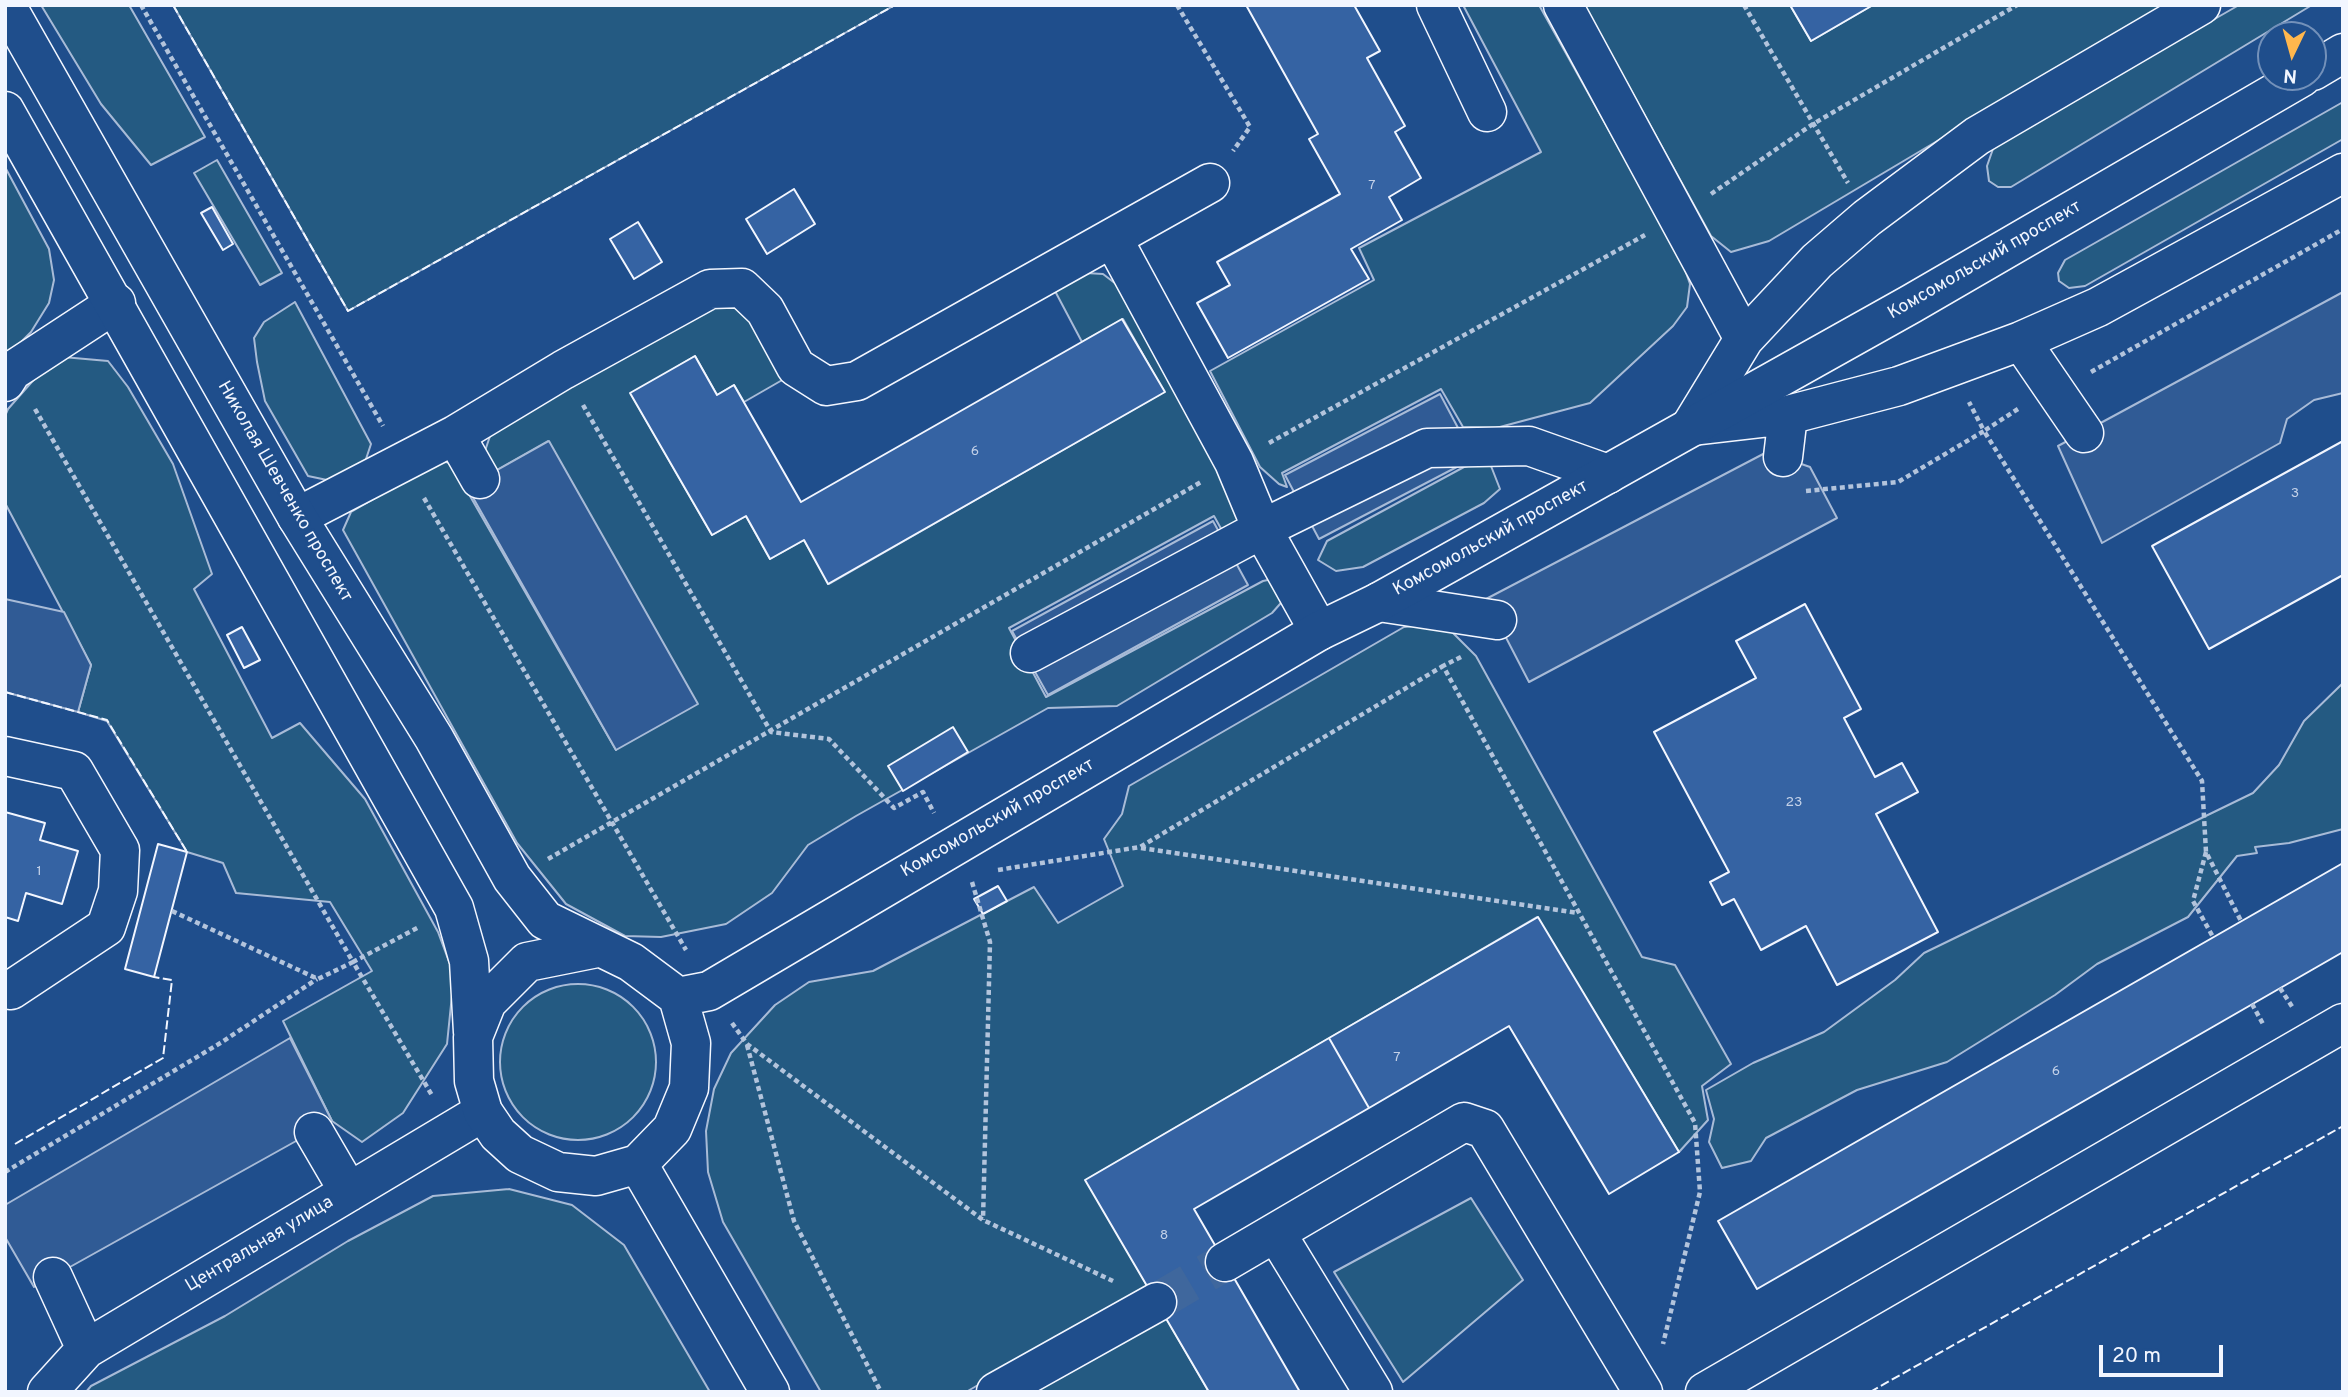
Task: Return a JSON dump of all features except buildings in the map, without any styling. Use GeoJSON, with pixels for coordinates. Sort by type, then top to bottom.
{"type":"FeatureCollection","features":[{"type":"Feature","properties":{"kind":"main road","name":"Николая Шевченко проспект"},"geometry":{"type":"LineString","coordinates":[[6,5],[297,517],[433,738],[512,878],[545,920],[597,948]]}},
{"type":"Feature","properties":{"kind":"main road"},"geometry":{"type":"LineString","coordinates":[[1436,5],[1487,112]]}},
{"type":"Feature","properties":{"kind":"main road"},"geometry":{"type":"LineString","coordinates":[[1563,5],[1744,339]]}},
{"type":"Feature","properties":{"kind":"main road"},"geometry":{"type":"LineString","coordinates":[[1690,426],[1744,339],[1816,261],[1867,218],[1977,136],[2201,5]]}},
{"type":"Feature","properties":{"kind":"main road"},"geometry":{"type":"LineString","coordinates":[[2327,63],[2343,53]]}},
{"type":"Feature","properties":{"kind":"main road","name":"Комсомольский проспект"},"geometry":{"type":"LineString","coordinates":[[694,994],[1319,631],[1379,602],[1608,474],[2278,91]]}},
{"type":"Feature","properties":{"kind":"main road"},"geometry":{"type":"LineString","coordinates":[[5,111],[116,303],[454,908],[469,961],[474,1081],[483,1112],[498,1134],[520,1154],[558,1172],[596,1176],[638,1164],[672,1129],[689,1088],[694,994],[597,948],[527,962],[487,1002],[473,1037]]}},
{"type":"Feature","properties":{"kind":"main road"},"geometry":{"type":"LineString","coordinates":[[1690,426],[1788,415],[1899,386],[2021,341],[2098,307],[2343,173]]}},
{"type":"Feature","properties":{"kind":"main road"},"geometry":{"type":"LineString","coordinates":[[297,517],[455,435],[563,370],[710,289],[742,288],[765,310],[796,367],[826,386],[857,381],[1210,183]]}},
{"type":"Feature","properties":{"kind":"main road"},"geometry":{"type":"LineString","coordinates":[[1113,239],[1234,462],[1262,529],[1319,631]]}},
{"type":"Feature","properties":{"kind":"main road"},"geometry":{"type":"LineString","coordinates":[[9,376],[116,303]]}},
{"type":"Feature","properties":{"kind":"main road"},"geometry":{"type":"LineString","coordinates":[[2021,341],[2084,433]]}},
{"type":"Feature","properties":{"kind":"main road"},"geometry":{"type":"LineString","coordinates":[[1783,457],[1788,415]]}},
{"type":"Feature","properties":{"kind":"main road"},"geometry":{"type":"LineString","coordinates":[[455,435],[480,479]]}},
{"type":"Feature","properties":{"kind":"main road"},"geometry":{"type":"LineString","coordinates":[[1030,653],[1262,529],[1427,448],[1530,446],[1608,474]]}},
{"type":"Feature","properties":{"kind":"main road"},"geometry":{"type":"LineString","coordinates":[[1379,602],[1497,620]]}},
{"type":"Feature","properties":{"kind":"main road"},"geometry":{"type":"LineString","coordinates":[[5,757],[74,771],[120,850],[118,891],[106,927],[11,990],[5,989]]}},
{"type":"Feature","properties":{"kind":"main road"},"geometry":{"type":"LineString","coordinates":[[1705,1392],[2343,1023]]}},
{"type":"Feature","properties":{"kind":"main road","name":"Центральная улица"},"geometry":{"type":"LineString","coordinates":[[47,1392],[86,1349],[483,1112]]}},
{"type":"Feature","properties":{"kind":"main road"},"geometry":{"type":"LineString","coordinates":[[1225,1262],[1464,1122],[1485,1129],[1643,1392]]}},
{"type":"Feature","properties":{"kind":"main road"},"geometry":{"type":"LineString","coordinates":[[314,1132],[349,1192]]}},
{"type":"Feature","properties":{"kind":"main road"},"geometry":{"type":"LineString","coordinates":[[638,1164],[771,1392]]}},
{"type":"Feature","properties":{"kind":"main road"},"geometry":{"type":"LineString","coordinates":[[1276,1233],[1373,1392]]}},
{"type":"Feature","properties":{"kind":"main road"},"geometry":{"type":"LineString","coordinates":[[53,1277],[86,1349]]}},
{"type":"Feature","properties":{"kind":"main road"},"geometry":{"type":"LineString","coordinates":[[996,1392],[1157,1302]]}},
{"type":"Feature","properties":{"kind":"path"},"geometry":{"type":"LineString","coordinates":[[141,5],[402,461],[614,822],[694,994],[747,1044],[983,1220],[1157,1302]]}},
{"type":"Feature","properties":{"kind":"path"},"geometry":{"type":"LineString","coordinates":[[1177,5],[1250,128],[1210,183]]}},
{"type":"Feature","properties":{"kind":"path"},"geometry":{"type":"LineString","coordinates":[[512,878],[771,732],[1234,462],[1679,216],[1813,124],[2017,5]]}},
{"type":"Feature","properties":{"kind":"path"},"geometry":{"type":"LineString","coordinates":[[2053,388],[2094,371],[2343,229]]}},
{"type":"Feature","properties":{"kind":"path"},"geometry":{"type":"LineString","coordinates":[[563,370],[771,732]]}},
{"type":"Feature","properties":{"kind":"path"},"geometry":{"type":"LineString","coordinates":[[9,376],[353,962],[409,1051],[451,1132]]}},
{"type":"Feature","properties":{"kind":"path"},"geometry":{"type":"LineString","coordinates":[[1984,431],[2202,781],[2206,852],[2193,901],[2213,937]]}},
{"type":"Feature","properties":{"kind":"path"},"geometry":{"type":"LineString","coordinates":[[1140,847],[1467,654]]}},
{"type":"Feature","properties":{"kind":"path"},"geometry":{"type":"LineString","coordinates":[[1443,666],[1695,1123],[1700,1192],[1659,1357]]}},
{"type":"Feature","properties":{"kind":"path"},"geometry":{"type":"LineString","coordinates":[[771,732],[829,739],[894,808],[923,793],[970,874],[990,942],[983,1220]]}},
{"type":"Feature","properties":{"kind":"path"},"geometry":{"type":"LineString","coordinates":[[996,870],[1140,847],[1579,914]]}},
{"type":"Feature","properties":{"kind":"path"},"geometry":{"type":"LineString","coordinates":[[2206,852],[2241,921]]}},
{"type":"Feature","properties":{"kind":"path"},"geometry":{"type":"LineString","coordinates":[[5,1172],[222,1042],[318,979],[454,908]]}},
{"type":"Feature","properties":{"kind":"path"},"geometry":{"type":"LineString","coordinates":[[172,911],[318,979]]}},
{"type":"Feature","properties":{"kind":"path"},"geometry":{"type":"LineString","coordinates":[[747,1044],[794,1220],[881,1392]]}},
{"type":"Feature","properties":{"kind":"shaded area"},"geometry":{"type":"Polygon","coordinates":[[[41,5],[129,5],[205,137],[151,165],[101,104],[41,5]]]}},
{"type":"Feature","properties":{"kind":"shaded area"},"geometry":{"type":"Polygon","coordinates":[[[173,5],[895,5],[348,311],[173,5]]]}},
{"type":"Feature","properties":{"kind":"shaded area"},"geometry":{"type":"Polygon","coordinates":[[[1463,5],[1539,5],[1682,261],[1690,284],[1687,307],[1673,326],[1590,403],[1496,428],[1463,427],[1441,389],[1282,473],[1287,487],[1279,484],[1260,467],[1210,371],[1374,280],[1359,248],[1541,152],[1463,5]]]}},
{"type":"Feature","properties":{"kind":"shaded area"},"geometry":{"type":"Polygon","coordinates":[[[1584,5],[1790,5],[1811,41],[1873,5],[2166,5],[1769,241],[1731,252],[1711,236],[1584,5]]]}},
{"type":"Feature","properties":{"kind":"shaded area"},"geometry":{"type":"Polygon","coordinates":[[[2239,5],[2312,5],[2286,21],[2257,21],[2257,38],[2011,187],[1998,187],[1989,181],[1987,166],[1994,146],[2239,5]]]}},
{"type":"Feature","properties":{"kind":"shaded area"},"geometry":{"type":"Polygon","coordinates":[[[2343,102],[2343,139],[2085,286],[2069,288],[2059,281],[2058,273],[2065,260],[2343,102]]]}},
{"type":"Feature","properties":{"kind":"shaded area"},"geometry":{"type":"Polygon","coordinates":[[[217,160],[282,273],[260,285],[194,173],[217,160]]]}},
{"type":"Feature","properties":{"kind":"shaded area"},"geometry":{"type":"Polygon","coordinates":[[[5,167],[49,249],[54,280],[49,303],[31,332],[5,358],[5,167]]]}},
{"type":"Feature","properties":{"kind":"shaded area"},"geometry":{"type":"Polygon","coordinates":[[[1086,273],[1103,274],[1116,284],[1246,522],[1234,552],[1214,516],[1009,628],[1046,697],[1263,581],[1282,577],[1288,595],[1272,613],[1117,706],[1048,708],[856,816],[808,845],[772,893],[726,924],[661,937],[625,936],[566,904],[517,843],[343,530],[351,512],[439,461],[451,463],[616,750],[548,441],[495,471],[485,451],[491,433],[706,307],[739,307],[751,317],[784,379],[744,402],[734,385],[717,395],[695,356],[631,394],[712,535],[746,516],[770,559],[804,540],[829,584],[1164,392],[1123,319],[1082,342],[1055,291],[1086,273]]]}},
{"type":"Feature","properties":{"kind":"shaded area"},"geometry":{"type":"Polygon","coordinates":[[[2343,292],[2343,393],[2314,400],[2287,419],[2280,443],[2102,543],[2058,446],[2343,292]]]}},
{"type":"Feature","properties":{"kind":"shaded area"},"geometry":{"type":"Polygon","coordinates":[[[295,302],[371,444],[365,462],[327,480],[308,476],[265,401],[257,362],[254,338],[264,322],[295,302]]]}},
{"type":"Feature","properties":{"kind":"shaded area"},"geometry":{"type":"Polygon","coordinates":[[[63,357],[108,361],[128,387],[173,464],[212,574],[194,589],[272,738],[300,723],[365,799],[438,932],[454,975],[447,1044],[403,1113],[362,1142],[332,1121],[283,1021],[372,971],[330,902],[236,893],[223,863],[187,852],[107,721],[78,712],[91,665],[5,503],[5,416],[37,376],[63,357]]]}},
{"type":"Feature","properties":{"kind":"shaded area"},"geometry":{"type":"Polygon","coordinates":[[[1440,394],[1474,458],[1319,539],[1285,475],[1440,394]]]}},
{"type":"Feature","properties":{"kind":"shaded area"},"geometry":{"type":"Polygon","coordinates":[[[549,441],[698,704],[616,750],[467,487],[549,441]]]}},
{"type":"Feature","properties":{"kind":"shaded area"},"geometry":{"type":"Polygon","coordinates":[[[1767,452],[1810,467],[1837,518],[1529,682],[1486,599],[1767,452]]]}},
{"type":"Feature","properties":{"kind":"shaded area"},"geometry":{"type":"Polygon","coordinates":[[[1480,463],[1491,466],[1500,489],[1484,503],[1363,567],[1336,571],[1318,560],[1327,541],[1464,467],[1480,463]]]}},
{"type":"Feature","properties":{"kind":"shaded area"},"geometry":{"type":"Polygon","coordinates":[[[1213,521],[1248,585],[1048,695],[1012,631],[1213,521]]]}},
{"type":"Feature","properties":{"kind":"shaded area"},"geometry":{"type":"Polygon","coordinates":[[[5,599],[64,612],[91,665],[78,712],[5,692],[5,599]]]}},
{"type":"Feature","properties":{"kind":"shaded area"},"geometry":{"type":"Polygon","coordinates":[[[1434,624],[1451,631],[1476,656],[1642,957],[1675,965],[1731,1064],[1702,1086],[1708,1120],[1679,1152],[1537,917],[1086,1180],[1148,1287],[966,1392],[821,1392],[723,1222],[708,1172],[706,1131],[714,1089],[731,1053],[775,1005],[809,982],[873,971],[1034,887],[1058,923],[1123,886],[1104,839],[1122,814],[1129,786],[1404,627],[1434,624]]]}},
{"type":"Feature","properties":{"kind":"shaded area"},"geometry":{"type":"Polygon","coordinates":[[[2343,683],[2343,829],[2289,843],[2255,847],[2257,853],[2237,856],[2188,917],[2097,964],[2055,995],[1947,1062],[1857,1090],[1766,1138],[1751,1161],[1722,1168],[1709,1142],[1714,1119],[1706,1090],[1753,1063],[1824,1032],[1895,980],[1924,953],[2253,793],[2279,765],[2304,721],[2343,683]]]}},
{"type":"Feature","properties":{"kind":"shaded area"},"geometry":{"type":"Polygon","coordinates":[[[578,984],[608,990],[633,1007],[650,1032],[656,1062],[650,1092],[633,1117],[608,1134],[578,1140],[548,1134],[523,1117],[506,1092],[500,1062],[506,1032],[523,1007],[548,990],[578,984]]]}},
{"type":"Feature","properties":{"kind":"shaded area"},"geometry":{"type":"Polygon","coordinates":[[[290,1038],[332,1121],[34,1287],[5,1237],[5,1205],[290,1038]]]}},
{"type":"Feature","properties":{"kind":"shaded area"},"geometry":{"type":"Polygon","coordinates":[[[509,1189],[572,1205],[624,1245],[710,1392],[86,1392],[91,1386],[225,1316],[348,1241],[433,1196],[509,1189]]]}},
{"type":"Feature","properties":{"kind":"shaded area"},"geometry":{"type":"Polygon","coordinates":[[[1471,1198],[1523,1280],[1403,1382],[1334,1272],[1471,1198]]]}},
{"type":"Feature","properties":{"kind":"shaded area"},"geometry":{"type":"Polygon","coordinates":[[[1165,1316],[1209,1392],[1032,1392],[1165,1316]]]}},
{"type":"Feature","properties":{"kind":"tunnel"},"geometry":{"type":"LineString","coordinates":[[1157,1302],[1225,1262]]}},
{"type":"Feature","properties":{"kind":"fence"},"geometry":{"type":"LineString","coordinates":[[173,5],[348,311],[895,5]]}},
{"type":"Feature","properties":{"kind":"fence"},"geometry":{"type":"LineString","coordinates":[[5,692],[107,720],[187,852]]}},
{"type":"Feature","properties":{"kind":"fence"},"geometry":{"type":"LineString","coordinates":[[15,1144],[163,1058],[172,980],[154,977]]}},
{"type":"Feature","properties":{"kind":"fence"},"geometry":{"type":"LineString","coordinates":[[1870,1392],[2343,1126]]}}]}
